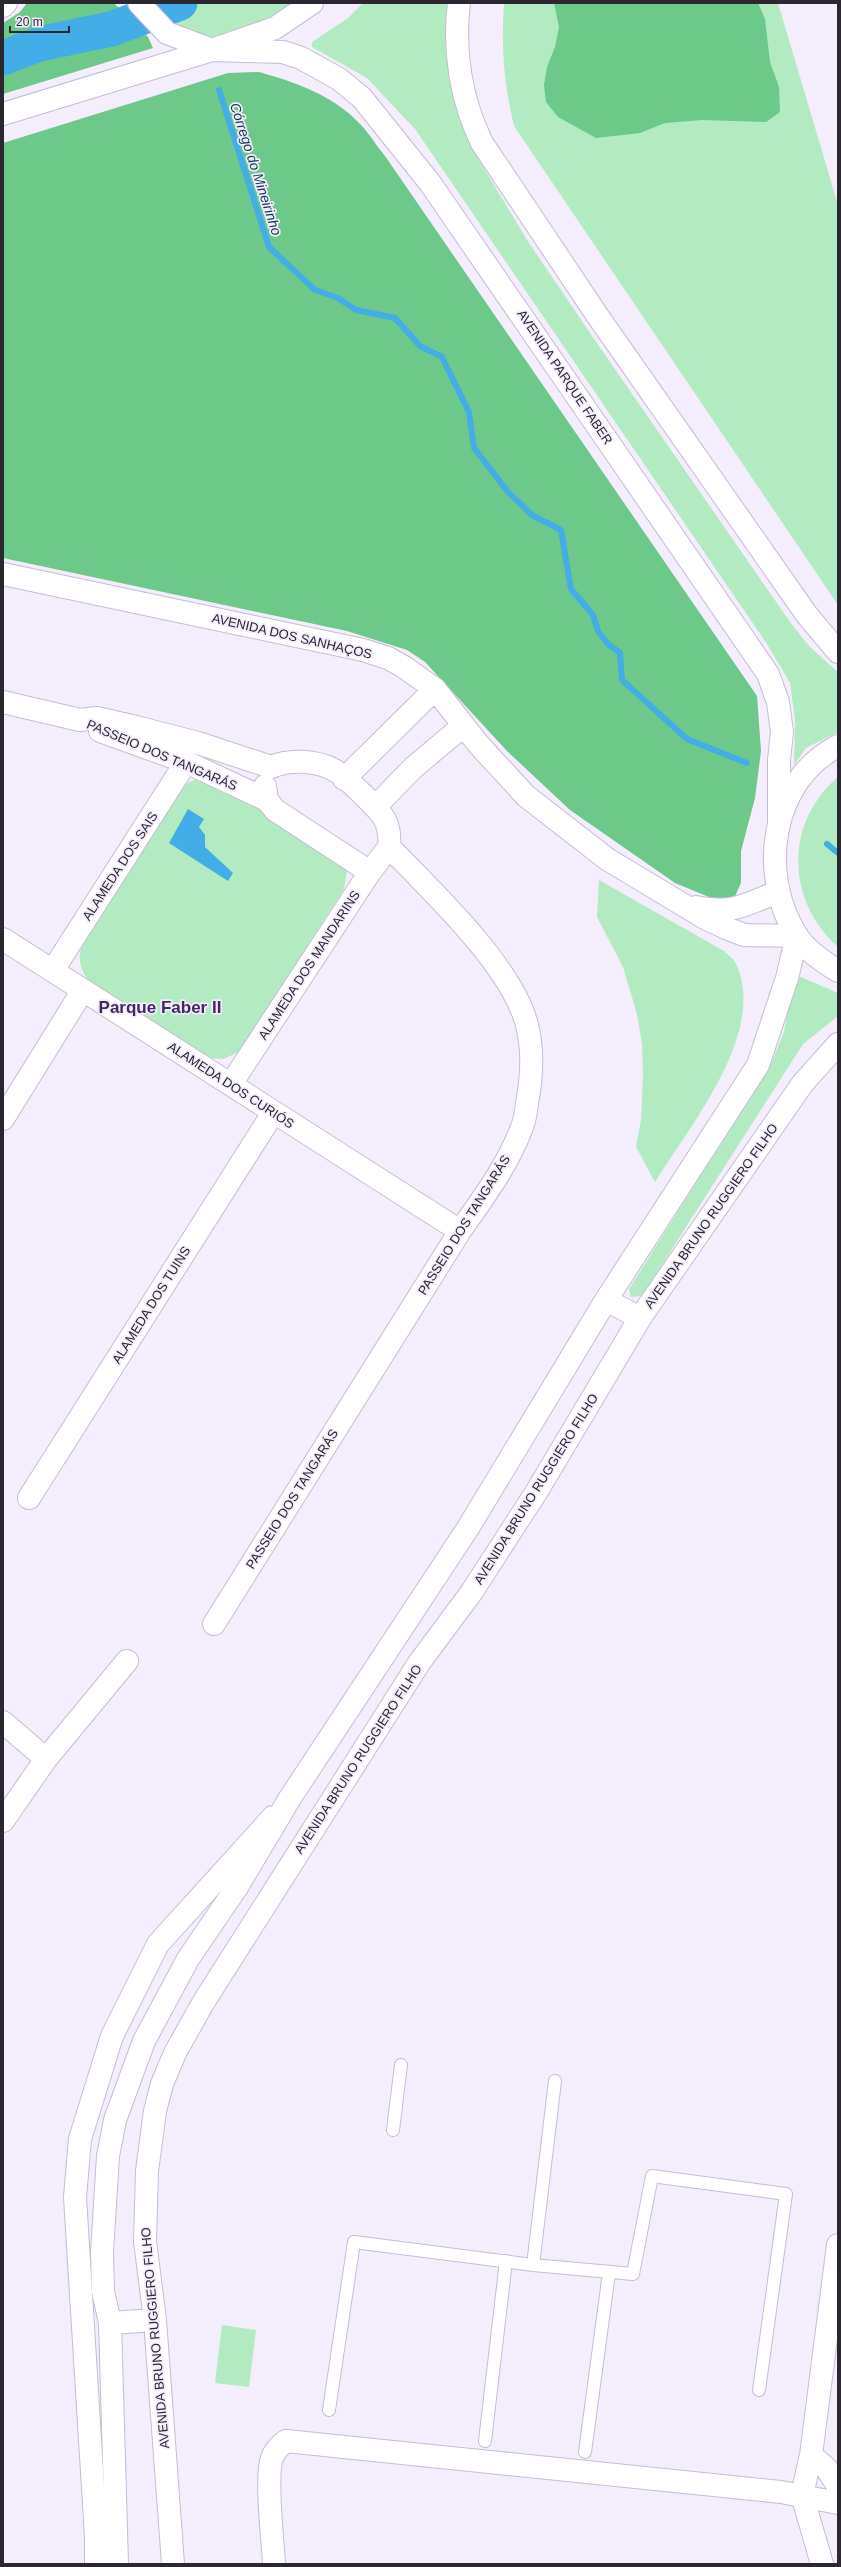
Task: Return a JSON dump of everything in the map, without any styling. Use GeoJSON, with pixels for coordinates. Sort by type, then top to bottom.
{"type":"FeatureCollection","features":[{"type":"Feature","properties":{"kind":"street"},"geometry":{"type":"LineString","coordinates":[[3,6],[6,3]]}},
{"type":"Feature","properties":{"kind":"street"},"geometry":{"type":"LineString","coordinates":[[139,3],[167,33],[212,50]]}},
{"type":"Feature","properties":{"kind":"street"},"geometry":{"type":"LineString","coordinates":[[3,114],[212,50],[275,28],[312,3]]}},
{"type":"Feature","properties":{"kind":"street"},"geometry":{"type":"LineString","coordinates":[[459,3],[460,80],[471,120],[482,143],[597,315],[807,615],[838,652]]}},
{"type":"Feature","properties":{"kind":"street","name":"AVENIDA PARQUE FABER"},"geometry":{"type":"LineString","coordinates":[[212,50],[283,52],[301,58],[339,80],[362,98],[430,183],[768,674],[778,702],[782,732],[779,760],[779,820]]}},
{"type":"Feature","properties":{"kind":"street","name":"AVENIDA DOS SANHAÇOS"},"geometry":{"type":"LineString","coordinates":[[3,574],[363,650],[388,658],[404,667],[435,689],[463,726],[526,796],[562,827],[607,859],[706,918],[744,935],[797,936]]}},
{"type":"Feature","properties":{"kind":"street"},"geometry":{"type":"LineString","coordinates":[[344,779],[435,689]]}},
{"type":"Feature","properties":{"kind":"street","name":"PASSEIO DOS TANGARÁS"},"geometry":{"type":"LineString","coordinates":[[3,702],[80,720],[97,718],[136,727],[198,743],[271,768]]}},
{"type":"Feature","properties":{"kind":"street","name":"PASSEIO DOS TANGARÁS"},"geometry":{"type":"LineString","coordinates":[[80,720],[90,727],[186,762],[267,800],[275,810],[370,872]]}},
{"type":"Feature","properties":{"kind":"street"},"geometry":{"type":"LineString","coordinates":[[375,807],[413,768],[463,726]]}},
{"type":"Feature","properties":{"kind":"street"},"geometry":{"type":"LineString","coordinates":[[838,746],[816,762],[800,779],[788,799],[779,820],[774,856],[778,892],[797,936],[838,971]]}},
{"type":"Feature","properties":{"kind":"street","name":"ALAMEDA DOS SAIS"},"geometry":{"type":"LineString","coordinates":[[53,970],[186,762]]}},
{"type":"Feature","properties":{"kind":"street"},"geometry":{"type":"LineString","coordinates":[[267,800],[265,786],[271,768],[283,762],[302,762],[334,770],[375,807],[385,819],[390,836],[389,847]]}},
{"type":"Feature","properties":{"kind":"street","name":"PASSEIO DOS TANGARÁS"},"geometry":{"type":"LineString","coordinates":[[214,1624],[460,1231],[496,1179],[523,1126],[532,1072],[527,1025],[513,993],[488,956],[436,895],[389,847]]}},
{"type":"Feature","properties":{"kind":"street","name":"ALAMEDA DOS MANDARINS"},"geometry":{"type":"LineString","coordinates":[[231,1084],[370,872],[389,847]]}},
{"type":"Feature","properties":{"kind":"street","name":"AVENIDA DOS SANHAÇOS"},"geometry":{"type":"LineString","coordinates":[[685,905],[727,911],[751,905],[778,892]]}},
{"type":"Feature","properties":{"kind":"street"},"geometry":{"type":"LineString","coordinates":[[117,2564],[110,2323],[103,2291],[103,2210],[108,2156],[115,2120],[127,2082],[144,2041],[188,1959],[237,1887],[290,1798],[468,1528],[606,1300],[758,1065],[787,978],[797,936]]}},
{"type":"Feature","properties":{"kind":"street","name":"ALAMEDA DOS CURIÓS"},"geometry":{"type":"LineString","coordinates":[[3,939],[231,1084],[273,1113],[460,1231]]}},
{"type":"Feature","properties":{"kind":"street"},"geometry":{"type":"LineString","coordinates":[[3,1118],[83,990]]}},
{"type":"Feature","properties":{"kind":"street","name":"AVENIDA BRUNO RUGGIERO FILHO"},"geometry":{"type":"LineString","coordinates":[[173,2564],[155,2320],[145,2240],[147,2170],[155,2111],[162,2084],[175,2053],[203,2003],[415,1669],[471,1593],[537,1492],[640,1318],[803,1083],[838,1044]]}},
{"type":"Feature","properties":{"kind":"street","name":"ALAMEDA DOS TUINS"},"geometry":{"type":"LineString","coordinates":[[29,1498],[273,1113]]}},
{"type":"Feature","properties":{"kind":"street"},"geometry":{"type":"LineString","coordinates":[[606,1300],[640,1318]]}},
{"type":"Feature","properties":{"kind":"street"},"geometry":{"type":"LineString","coordinates":[[3,1821],[46,1759],[127,1661]]}},
{"type":"Feature","properties":{"kind":"street"},"geometry":{"type":"LineString","coordinates":[[3,1722],[46,1759]]}},
{"type":"Feature","properties":{"kind":"street"},"geometry":{"type":"LineString","coordinates":[[96,2564],[96,2537],[75,2197],[80,2139],[112,2036],[158,1944],[290,1798]]}},
{"type":"Feature","properties":{"kind":"street"},"geometry":{"type":"LineString","coordinates":[[822,2564],[802,2495],[811,2455],[834,2306],[838,2244]]}},
{"type":"Feature","properties":{"kind":"street"},"geometry":{"type":"LineString","coordinates":[[110,2323],[155,2320]]}},
{"type":"Feature","properties":{"kind":"street"},"geometry":{"type":"LineString","coordinates":[[274,2564],[269,2477],[272,2459],[277,2449],[286,2441],[802,2495],[838,2503]]}},
{"type":"Feature","properties":{"kind":"street"},"geometry":{"type":"LineString","coordinates":[[811,2455],[827,2469],[838,2486]]}},
{"type":"Feature","properties":{"kind":"lane"},"geometry":{"type":"LineString","coordinates":[[393,2130],[401,2065]]}},
{"type":"Feature","properties":{"kind":"lane"},"geometry":{"type":"LineString","coordinates":[[533,2265],[555,2081]]}},
{"type":"Feature","properties":{"kind":"lane"},"geometry":{"type":"LineString","coordinates":[[328,2410],[354,2242],[609,2274],[633,2274],[652,2176],[786,2194],[759,2390]]}},
{"type":"Feature","properties":{"kind":"lane"},"geometry":{"type":"LineString","coordinates":[[485,2441],[506,2261]]}},
{"type":"Feature","properties":{"kind":"lane"},"geometry":{"type":"LineString","coordinates":[[585,2452],[609,2274]]}},
{"type":"Feature","properties":{"kind":"green space"},"geometry":{"type":"Polygon","coordinates":[[[27,3],[114,3],[148,37],[153,48],[3,94],[3,23],[20,12],[27,3]]]}},
{"type":"Feature","properties":{"kind":"green space"},"geometry":{"type":"Polygon","coordinates":[[[139,3],[312,3],[212,50],[139,3]]]}},
{"type":"Feature","properties":{"kind":"green space"},"geometry":{"type":"Polygon","coordinates":[[[363,3],[449,3],[448,66],[461,123],[476,155],[527,240],[790,622],[809,646],[838,672],[838,732],[806,748],[794,765],[795,719],[790,683],[767,644],[415,129],[367,78],[312,47],[312,42],[348,18],[363,3]]]}},
{"type":"Feature","properties":{"kind":"green space"},"geometry":{"type":"Polygon","coordinates":[[[504,3],[778,3],[838,205],[838,605],[514,126],[504,65],[504,3]]]}},
{"type":"Feature","properties":{"kind":"green space"},"geometry":{"type":"Polygon","coordinates":[[[554,3],[758,3],[765,19],[770,62],[779,87],[780,112],[766,122],[703,120],[665,123],[640,133],[596,138],[558,117],[546,102],[544,85],[547,67],[555,47],[559,27],[554,3]]]}},
{"type":"Feature","properties":{"kind":"green space"},"geometry":{"type":"Polygon","coordinates":[[[259,72],[300,85],[326,97],[349,114],[366,131],[385,156],[757,696],[761,751],[755,798],[741,851],[741,883],[735,896],[728,899],[709,897],[675,883],[570,810],[507,751],[425,662],[407,650],[347,631],[3,558],[3,143],[228,73],[259,72]]]}},
{"type":"Feature","properties":{"kind":"green space"},"geometry":{"type":"Polygon","coordinates":[[[838,777],[838,947],[821,928],[808,908],[801,885],[798,862],[801,839],[808,816],[820,796],[838,777]]]}},
{"type":"Feature","properties":{"kind":"green space"},"geometry":{"type":"Polygon","coordinates":[[[198,778],[208,778],[345,862],[347,871],[344,889],[239,1052],[223,1059],[205,1058],[88,980],[80,962],[82,943],[182,786],[198,778]]]}},
{"type":"Feature","properties":{"kind":"green space"},"geometry":{"type":"Polygon","coordinates":[[[599,880],[724,951],[736,964],[743,991],[742,1019],[733,1048],[720,1078],[704,1107],[655,1182],[636,1147],[641,1120],[643,1075],[642,1044],[637,1014],[623,967],[597,917],[599,880]]]}},
{"type":"Feature","properties":{"kind":"green space"},"geometry":{"type":"Polygon","coordinates":[[[794,974],[838,993],[838,1016],[803,1044],[642,1296],[631,1297],[629,1289],[771,1064],[784,1032],[794,974]]]}},
{"type":"Feature","properties":{"kind":"green space"},"geometry":{"type":"Polygon","coordinates":[[[222,2325],[256,2330],[249,2387],[215,2383],[222,2325]]]}},
{"type":"Feature","properties":{"kind":"water"},"geometry":{"type":"Polygon","coordinates":[[[188,809],[204,819],[199,827],[205,835],[205,847],[233,873],[228,881],[169,843],[188,809]]]}},
{"type":"Feature","properties":{"kind":"waterway"},"geometry":{"type":"LineString","coordinates":[[3,58],[39,44],[111,29],[180,3]]}},
{"type":"Feature","properties":{"kind":"waterway","name":"Córrego do Mineirinho"},"geometry":{"type":"LineString","coordinates":[[219,90],[269,247],[315,290],[338,298],[356,310],[395,318],[420,346],[442,357],[469,412],[474,448],[508,492],[532,515],[561,530],[571,589],[593,615],[598,631],[608,644],[620,653],[622,680],[687,739],[747,763]]}},
{"type":"Feature","properties":{"kind":"waterway","name":"Córrego do Mineirinho"},"geometry":{"type":"LineString","coordinates":[[827,844],[838,853]]}},
{"type":"Feature","properties":{"kind":"district","name":"Parque Faber II"},"geometry":{"type":"Point","coordinates":[160,1007]}}]}
